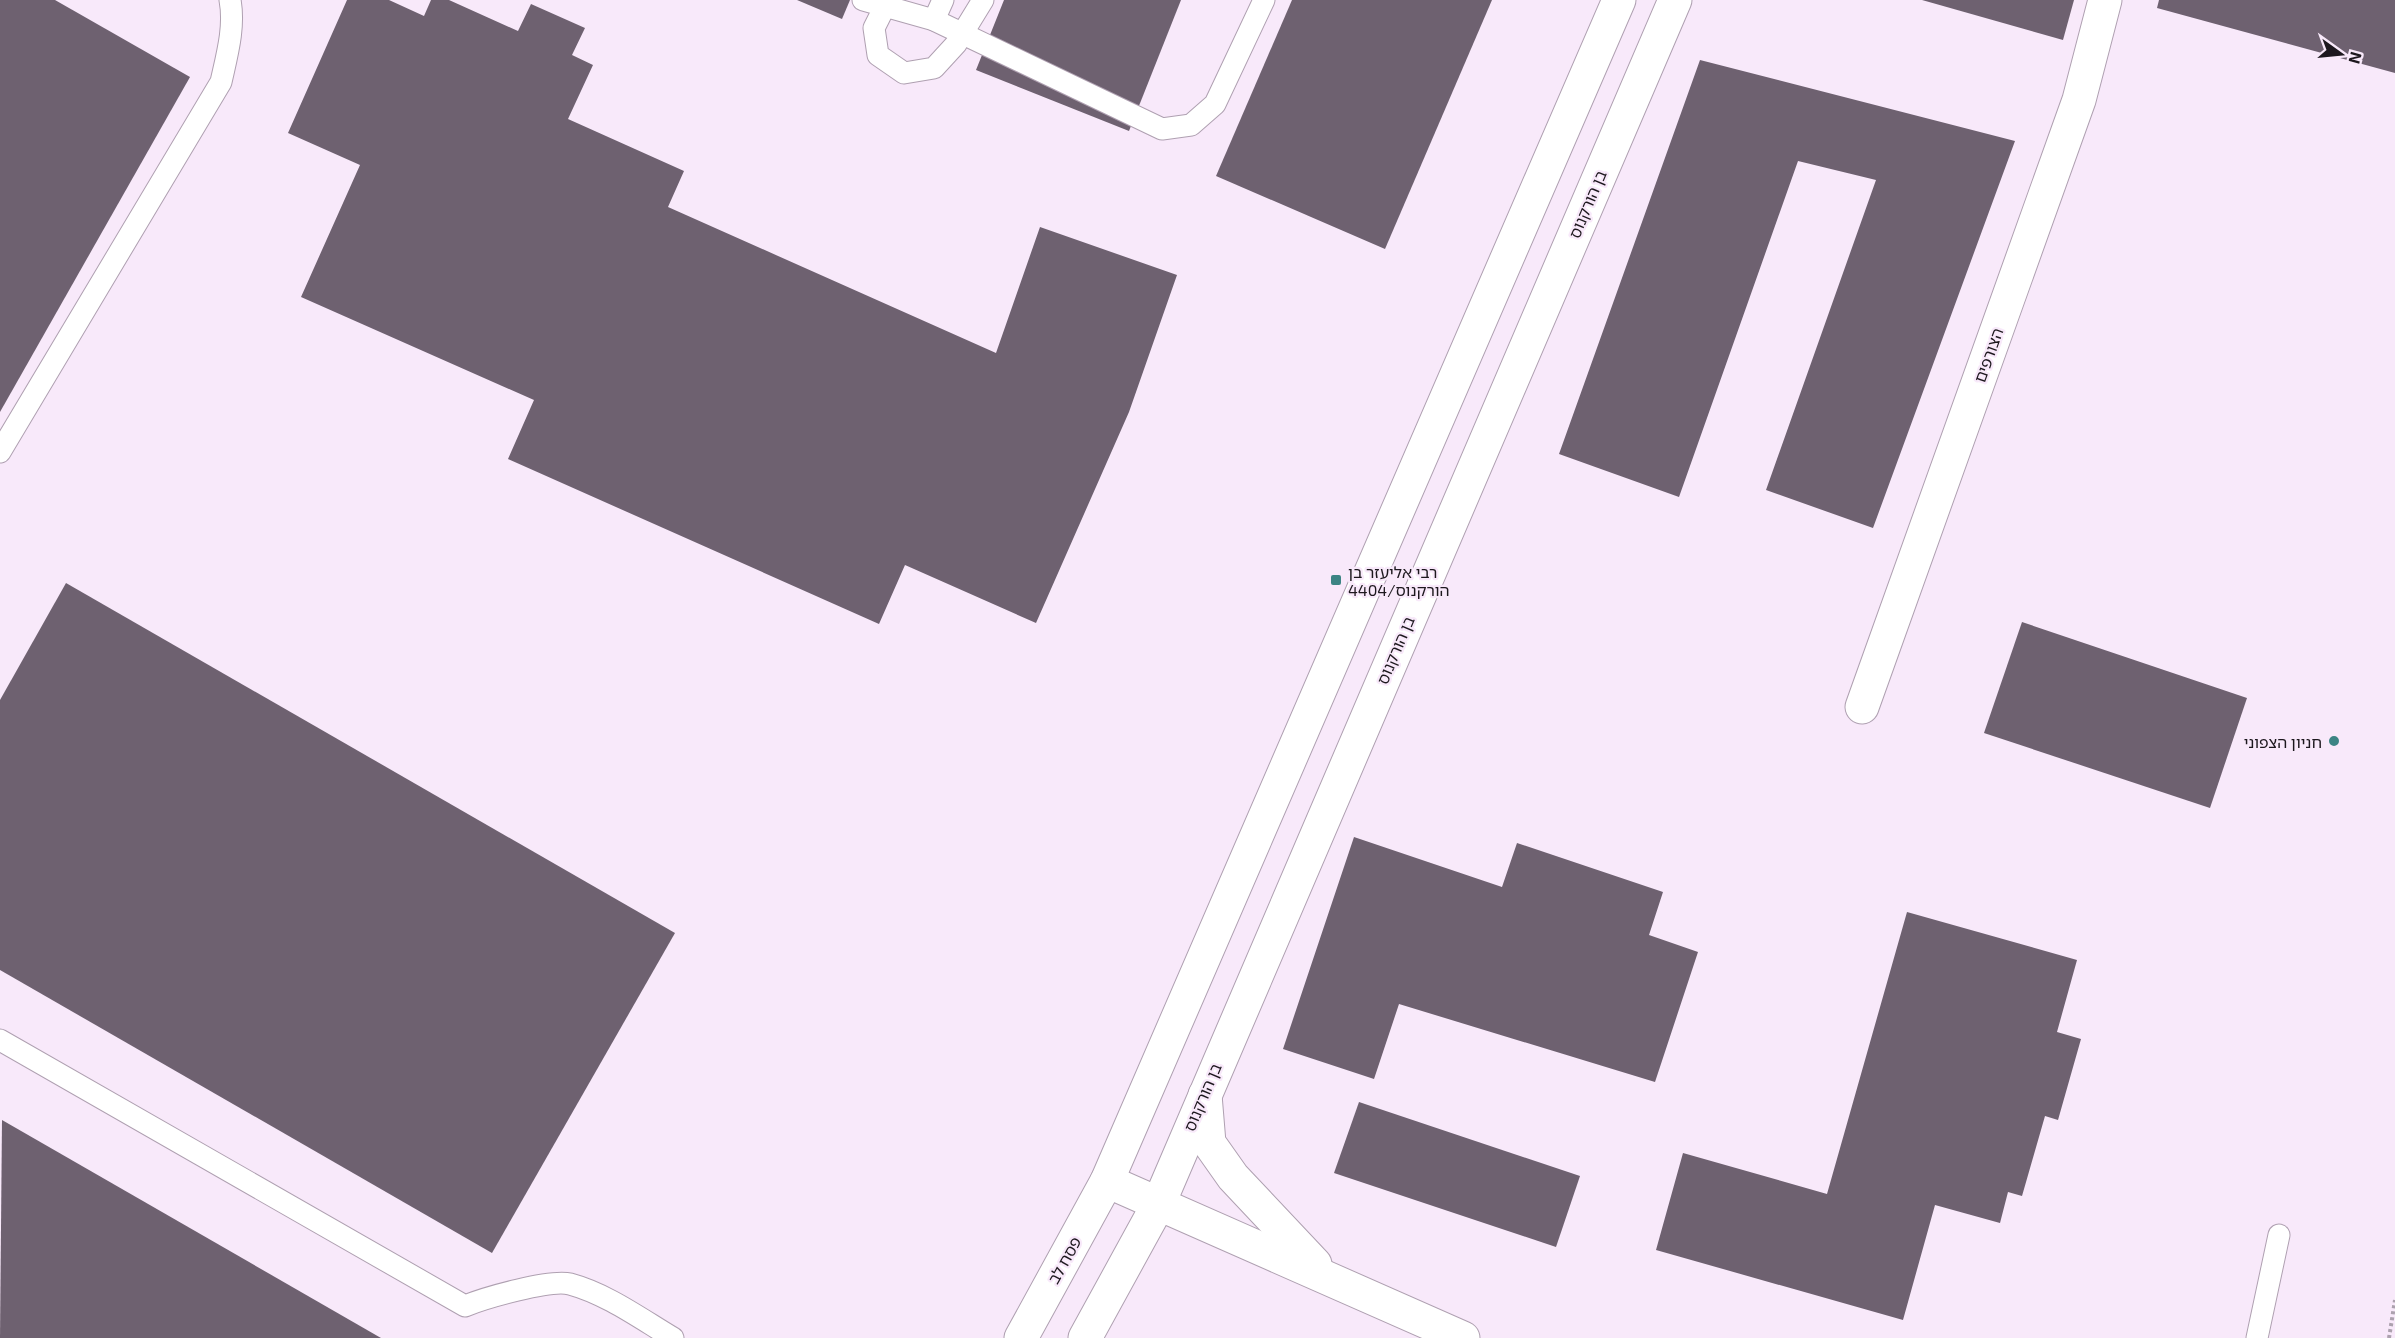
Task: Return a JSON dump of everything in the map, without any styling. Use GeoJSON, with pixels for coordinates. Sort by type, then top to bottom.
{"type":"FeatureCollection","features":[{"type":"Feature","properties":{"kind":"street"},"geometry":{"type":"LineString","coordinates":[[1463,1338],[1327,1276],[1107,1181],[1619,0]]}},
{"type":"Feature","properties":{"kind":"street","name":"בן הורקנוס"},"geometry":{"type":"LineString","coordinates":[[1159,1203],[1205,1090],[1675,0]]}},
{"type":"Feature","properties":{"kind":"street","name":"הצורפים"},"geometry":{"type":"LineString","coordinates":[[1862,707],[2079,100],[2105,0]]}},
{"type":"Feature","properties":{"kind":"street"},"geometry":{"type":"LineString","coordinates":[[1205,1090],[1209,1143],[1233,1178],[1327,1276]]}},
{"type":"Feature","properties":{"kind":"street","name":"פסח לב"},"geometry":{"type":"LineString","coordinates":[[1021,1338],[1107,1181]]}},
{"type":"Feature","properties":{"kind":"street"},"geometry":{"type":"LineString","coordinates":[[1085,1338],[1159,1203]]}},
{"type":"Feature","properties":{"kind":"lane"},"geometry":{"type":"LineString","coordinates":[[0,452],[220,82],[229,49],[232,11],[230,0]]}},
{"type":"Feature","properties":{"kind":"lane"},"geometry":{"type":"LineString","coordinates":[[863,0],[934,20],[1162,129],[1191,125],[1215,104],[1264,0]]}},
{"type":"Feature","properties":{"kind":"lane"},"geometry":{"type":"LineString","coordinates":[[888,0],[874,28],[878,55],[904,72],[934,68],[956,44],[983,0]]}},
{"type":"Feature","properties":{"kind":"lane"},"geometry":{"type":"LineString","coordinates":[[934,20],[943,0]]}},
{"type":"Feature","properties":{"kind":"lane"},"geometry":{"type":"LineString","coordinates":[[0,1040],[465,1306],[497,1294],[568,1284],[612,1301],[673,1338]]}},
{"type":"Feature","properties":{"kind":"lane"},"geometry":{"type":"LineString","coordinates":[[2257,1338],[2279,1235]]}},
{"type":"Feature","properties":{"kind":"path"},"geometry":{"type":"LineString","coordinates":[[2389,1338],[2395,1300]]}},
{"type":"Feature","properties":{"kind":"building"},"geometry":{"type":"Polygon","coordinates":[[[0,0],[55,0],[190,77],[0,412],[0,0]]]}},
{"type":"Feature","properties":{"kind":"building"},"geometry":{"type":"Polygon","coordinates":[[[347,0],[389,0],[424,16],[431,0],[449,0],[518,31],[531,4],[585,28],[572,55],[593,65],[568,119],[684,171],[668,207],[996,353],[1040,227],[1177,275],[1129,412],[1036,623],[905,565],[879,624],[508,459],[534,400],[301,297],[360,165],[288,133],[347,0]]]}},
{"type":"Feature","properties":{"kind":"building"},"geometry":{"type":"Polygon","coordinates":[[[797,0],[850,0],[842,19],[797,0]]]}},
{"type":"Feature","properties":{"kind":"building"},"geometry":{"type":"Polygon","coordinates":[[[1004,0],[1181,0],[1129,131],[976,70],[1004,0]]]}},
{"type":"Feature","properties":{"kind":"building"},"geometry":{"type":"Polygon","coordinates":[[[1292,0],[1492,0],[1385,249],[1216,176],[1292,0]]]}},
{"type":"Feature","properties":{"kind":"building"},"geometry":{"type":"Polygon","coordinates":[[[1922,0],[2074,0],[2063,40],[1922,0]]]}},
{"type":"Feature","properties":{"kind":"building"},"geometry":{"type":"Polygon","coordinates":[[[2159,0],[2395,0],[2395,73],[2157,8],[2159,0]]]}},
{"type":"Feature","properties":{"kind":"building"},"geometry":{"type":"Polygon","coordinates":[[[1700,60],[2015,141],[1873,528],[1766,490],[1876,180],[1798,161],[1679,497],[1559,454],[1700,60]]]}},
{"type":"Feature","properties":{"kind":"building"},"geometry":{"type":"Polygon","coordinates":[[[66,583],[675,933],[492,1253],[0,970],[0,700],[66,583]]]}},
{"type":"Feature","properties":{"kind":"building"},"geometry":{"type":"Polygon","coordinates":[[[2022,622],[2247,698],[2210,808],[1984,733],[2022,622]]]}},
{"type":"Feature","properties":{"kind":"building"},"geometry":{"type":"Polygon","coordinates":[[[1354,837],[1502,887],[1517,843],[1663,892],[1649,935],[1698,952],[1655,1082],[1399,1004],[1374,1079],[1283,1049],[1354,837]]]}},
{"type":"Feature","properties":{"kind":"building"},"geometry":{"type":"Polygon","coordinates":[[[1907,912],[2077,960],[2057,1032],[2081,1039],[2058,1120],[2045,1116],[2022,1196],[2008,1192],[2000,1223],[1935,1205],[1903,1320],[1656,1250],[1683,1153],[1827,1194],[1907,912]]]}},
{"type":"Feature","properties":{"kind":"building"},"geometry":{"type":"Polygon","coordinates":[[[1359,1102],[1580,1176],[1556,1247],[1334,1173],[1359,1102]]]}},
{"type":"Feature","properties":{"kind":"building"},"geometry":{"type":"Polygon","coordinates":[[[2,1120],[381,1338],[0,1338],[2,1120]]]}},
{"type":"Feature","properties":{"kind":"place","name":"רבי אליעזר בן הורקנוס/4404"},"geometry":{"type":"Point","coordinates":[1336,580]}},
{"type":"Feature","properties":{"kind":"place","name":"חניון הצפוני"},"geometry":{"type":"Point","coordinates":[2334,741]}}]}
